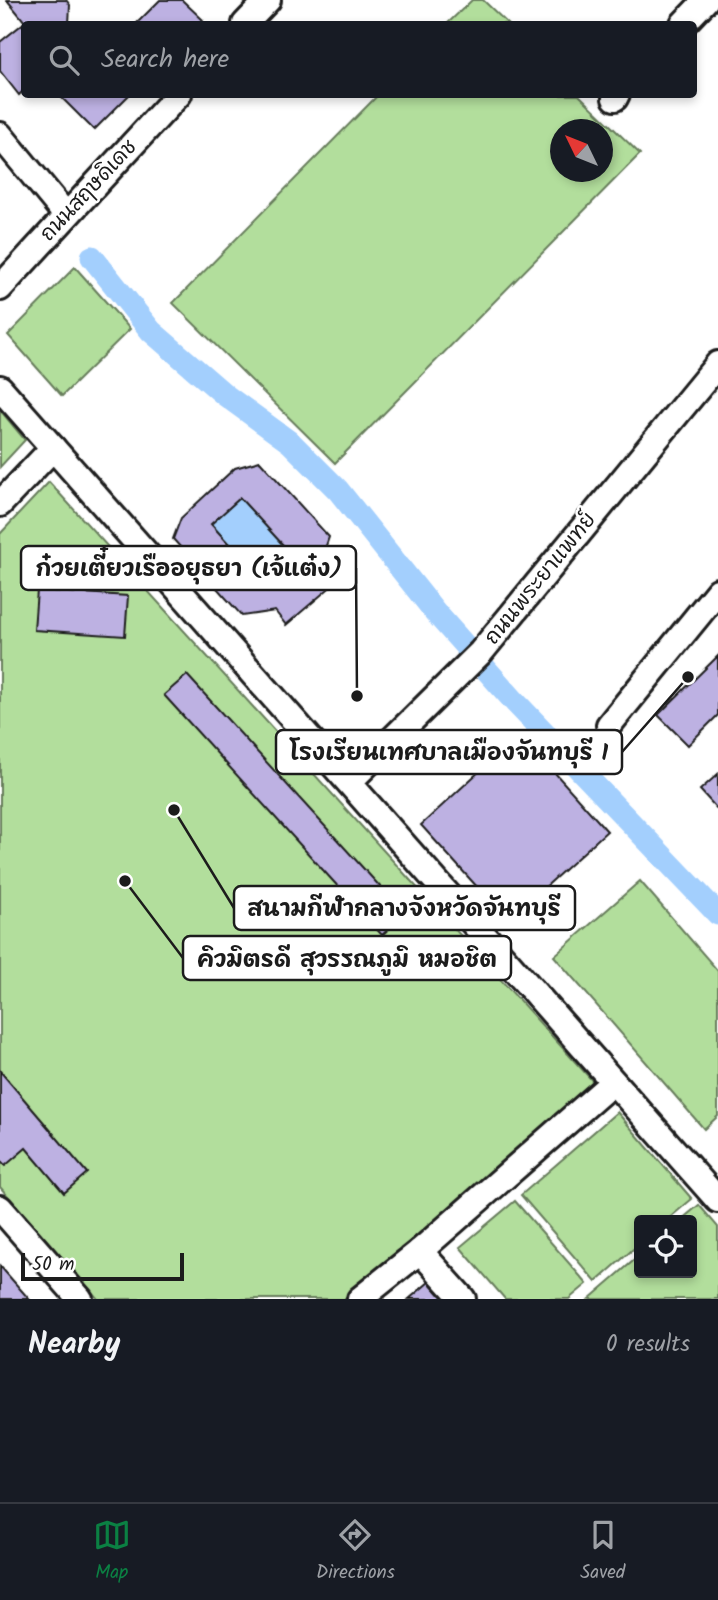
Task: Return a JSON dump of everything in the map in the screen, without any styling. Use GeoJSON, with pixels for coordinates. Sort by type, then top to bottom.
{"type":"FeatureCollection","features":[{"type":"Feature","properties":{"kind":"street"},"geometry":{"type":"LineString","coordinates":[[248,21],[268,0]]}},
{"type":"Feature","properties":{"kind":"street"},"geometry":{"type":"LineString","coordinates":[[686,21],[706,0]]}},
{"type":"Feature","properties":{"kind":"street","name":"ถนนสฤษดิเดช"},"geometry":{"type":"LineString","coordinates":[[0,288],[175,98]]}},
{"type":"Feature","properties":{"kind":"street"},"geometry":{"type":"LineString","coordinates":[[0,135],[66,215]]}},
{"type":"Feature","properties":{"kind":"street","name":"ถนนพระยาแพทย์"},"geometry":{"type":"LineString","coordinates":[[350,781],[476,657],[718,364]]}},
{"type":"Feature","properties":{"kind":"street"},"geometry":{"type":"LineString","coordinates":[[0,388],[718,1200]]}},
{"type":"Feature","properties":{"kind":"street"},"geometry":{"type":"LineString","coordinates":[[0,504],[53,448]]}},
{"type":"Feature","properties":{"kind":"street"},"geometry":{"type":"LineString","coordinates":[[610,725],[718,591]]}},
{"type":"Feature","properties":{"kind":"street"},"geometry":{"type":"LineString","coordinates":[[360,1299],[420,1251],[613,1082]]}},
{"type":"Feature","properties":{"kind":"street"},"geometry":{"type":"LineString","coordinates":[[0,1208],[80,1299]]}},
{"type":"Feature","properties":{"kind":"street"},"geometry":{"type":"LineString","coordinates":[[420,1251],[463,1299]]}},
{"type":"Feature","properties":{"kind":"green space"},"geometry":{"type":"Polygon","coordinates":[[[472,0],[483,0],[505,21],[450,21],[472,0]]]}},
{"type":"Feature","properties":{"kind":"green space"},"geometry":{"type":"Polygon","coordinates":[[[375,98],[582,98],[604,119],[550,119],[550,182],[612,182],[335,463],[173,303],[375,98]]]}},
{"type":"Feature","properties":{"kind":"green space"},"geometry":{"type":"Polygon","coordinates":[[[613,128],[640,154],[613,181],[613,128]]]}},
{"type":"Feature","properties":{"kind":"green space"},"geometry":{"type":"Polygon","coordinates":[[[75,267],[130,329],[62,396],[8,335],[75,267]]]}},
{"type":"Feature","properties":{"kind":"green space"},"geometry":{"type":"Polygon","coordinates":[[[0,410],[25,440],[0,467],[0,410]]]}},
{"type":"Feature","properties":{"kind":"green space"},"geometry":{"type":"Polygon","coordinates":[[[49,482],[598,1087],[353,1299],[98,1299],[0,1187],[0,534],[49,482]]]}},
{"type":"Feature","properties":{"kind":"green space"},"geometry":{"type":"Polygon","coordinates":[[[640,881],[718,971],[718,1116],[704,1129],[554,956],[640,881]]]}},
{"type":"Feature","properties":{"kind":"green space"},"geometry":{"type":"Polygon","coordinates":[[[617,1112],[692,1199],[673,1215],[634,1215],[634,1248],[596,1282],[521,1195],[617,1112]]]}},
{"type":"Feature","properties":{"kind":"green space"},"geometry":{"type":"Polygon","coordinates":[[[515,1201],[587,1284],[569,1299],[505,1299],[460,1247],[515,1201]]]}},
{"type":"Feature","properties":{"kind":"green space"},"geometry":{"type":"Polygon","coordinates":[[[699,1205],[718,1227],[718,1299],[589,1299],[634,1260],[634,1278],[697,1278],[697,1215],[687,1215],[699,1205]]]}},
{"type":"Feature","properties":{"kind":"water"},"geometry":{"type":"Polygon","coordinates":[[[240,498],[294,557],[265,584],[211,524],[240,498]]]}},
{"type":"Feature","properties":{"kind":"building"},"geometry":{"type":"Polygon","coordinates":[[[7,0],[66,0],[70,5],[69,21],[24,21],[7,0]]]}},
{"type":"Feature","properties":{"kind":"building"},"geometry":{"type":"Polygon","coordinates":[[[160,0],[182,0],[203,20],[202,21],[139,21],[160,0]]]}},
{"type":"Feature","properties":{"kind":"building"},"geometry":{"type":"Polygon","coordinates":[[[21,25],[19,95],[0,71],[0,42],[21,25]]]}},
{"type":"Feature","properties":{"kind":"building"},"geometry":{"type":"Polygon","coordinates":[[[62,98],[126,98],[94,130],[62,98]]]}},
{"type":"Feature","properties":{"kind":"building"},"geometry":{"type":"Polygon","coordinates":[[[260,461],[329,537],[319,566],[334,584],[286,625],[275,611],[242,616],[173,539],[181,518],[235,468],[260,461]],[[240,498],[211,524],[265,584],[294,557],[240,498]]]}},
{"type":"Feature","properties":{"kind":"building"},"geometry":{"type":"Polygon","coordinates":[[[37,590],[128,596],[125,636],[34,630],[37,590]]]}},
{"type":"Feature","properties":{"kind":"building"},"geometry":{"type":"Polygon","coordinates":[[[718,656],[718,715],[688,745],[658,715],[718,656]]]}},
{"type":"Feature","properties":{"kind":"building"},"geometry":{"type":"Polygon","coordinates":[[[187,675],[405,914],[382,935],[164,695],[187,675]]]}},
{"type":"Feature","properties":{"kind":"building"},"geometry":{"type":"Polygon","coordinates":[[[520,734],[607,831],[508,921],[421,825],[520,734]]]}},
{"type":"Feature","properties":{"kind":"building"},"geometry":{"type":"Polygon","coordinates":[[[718,774],[718,810],[700,790],[718,774]]]}},
{"type":"Feature","properties":{"kind":"building"},"geometry":{"type":"Polygon","coordinates":[[[0,1071],[87,1173],[64,1193],[26,1148],[5,1166],[0,1161],[0,1071]]]}},
{"type":"Feature","properties":{"kind":"building"},"geometry":{"type":"Polygon","coordinates":[[[0,1266],[29,1299],[0,1299],[0,1266]]]}},
{"type":"Feature","properties":{"kind":"building"},"geometry":{"type":"Polygon","coordinates":[[[429,1282],[444,1299],[409,1299],[429,1282]]]}},
{"type":"Feature","properties":{"kind":"waterway"},"geometry":{"type":"LineString","coordinates":[[92,257],[151,331],[225,395],[291,443],[338,490],[436,613],[516,703],[718,914]]}},
{"type":"Feature","properties":{"kind":"place","name":"โรงเรียนเทศบาลเมืองจันทบุรี 1"},"geometry":{"type":"Point","coordinates":[688,677]}},
{"type":"Feature","properties":{"kind":"place","name":"ก๋วยเตี๋ยวเรืออยุธยา (เจ้แต๋ง)"},"geometry":{"type":"Point","coordinates":[357,696]}},
{"type":"Feature","properties":{"kind":"place","name":"สนามกีฬากลางจังหวัดจันทบุรี"},"geometry":{"type":"Point","coordinates":[174,810]}},
{"type":"Feature","properties":{"kind":"place","name":"คิวมิตรดี สุวรรณภูมิ หมอชิต"},"geometry":{"type":"Point","coordinates":[125,881]}}]}
